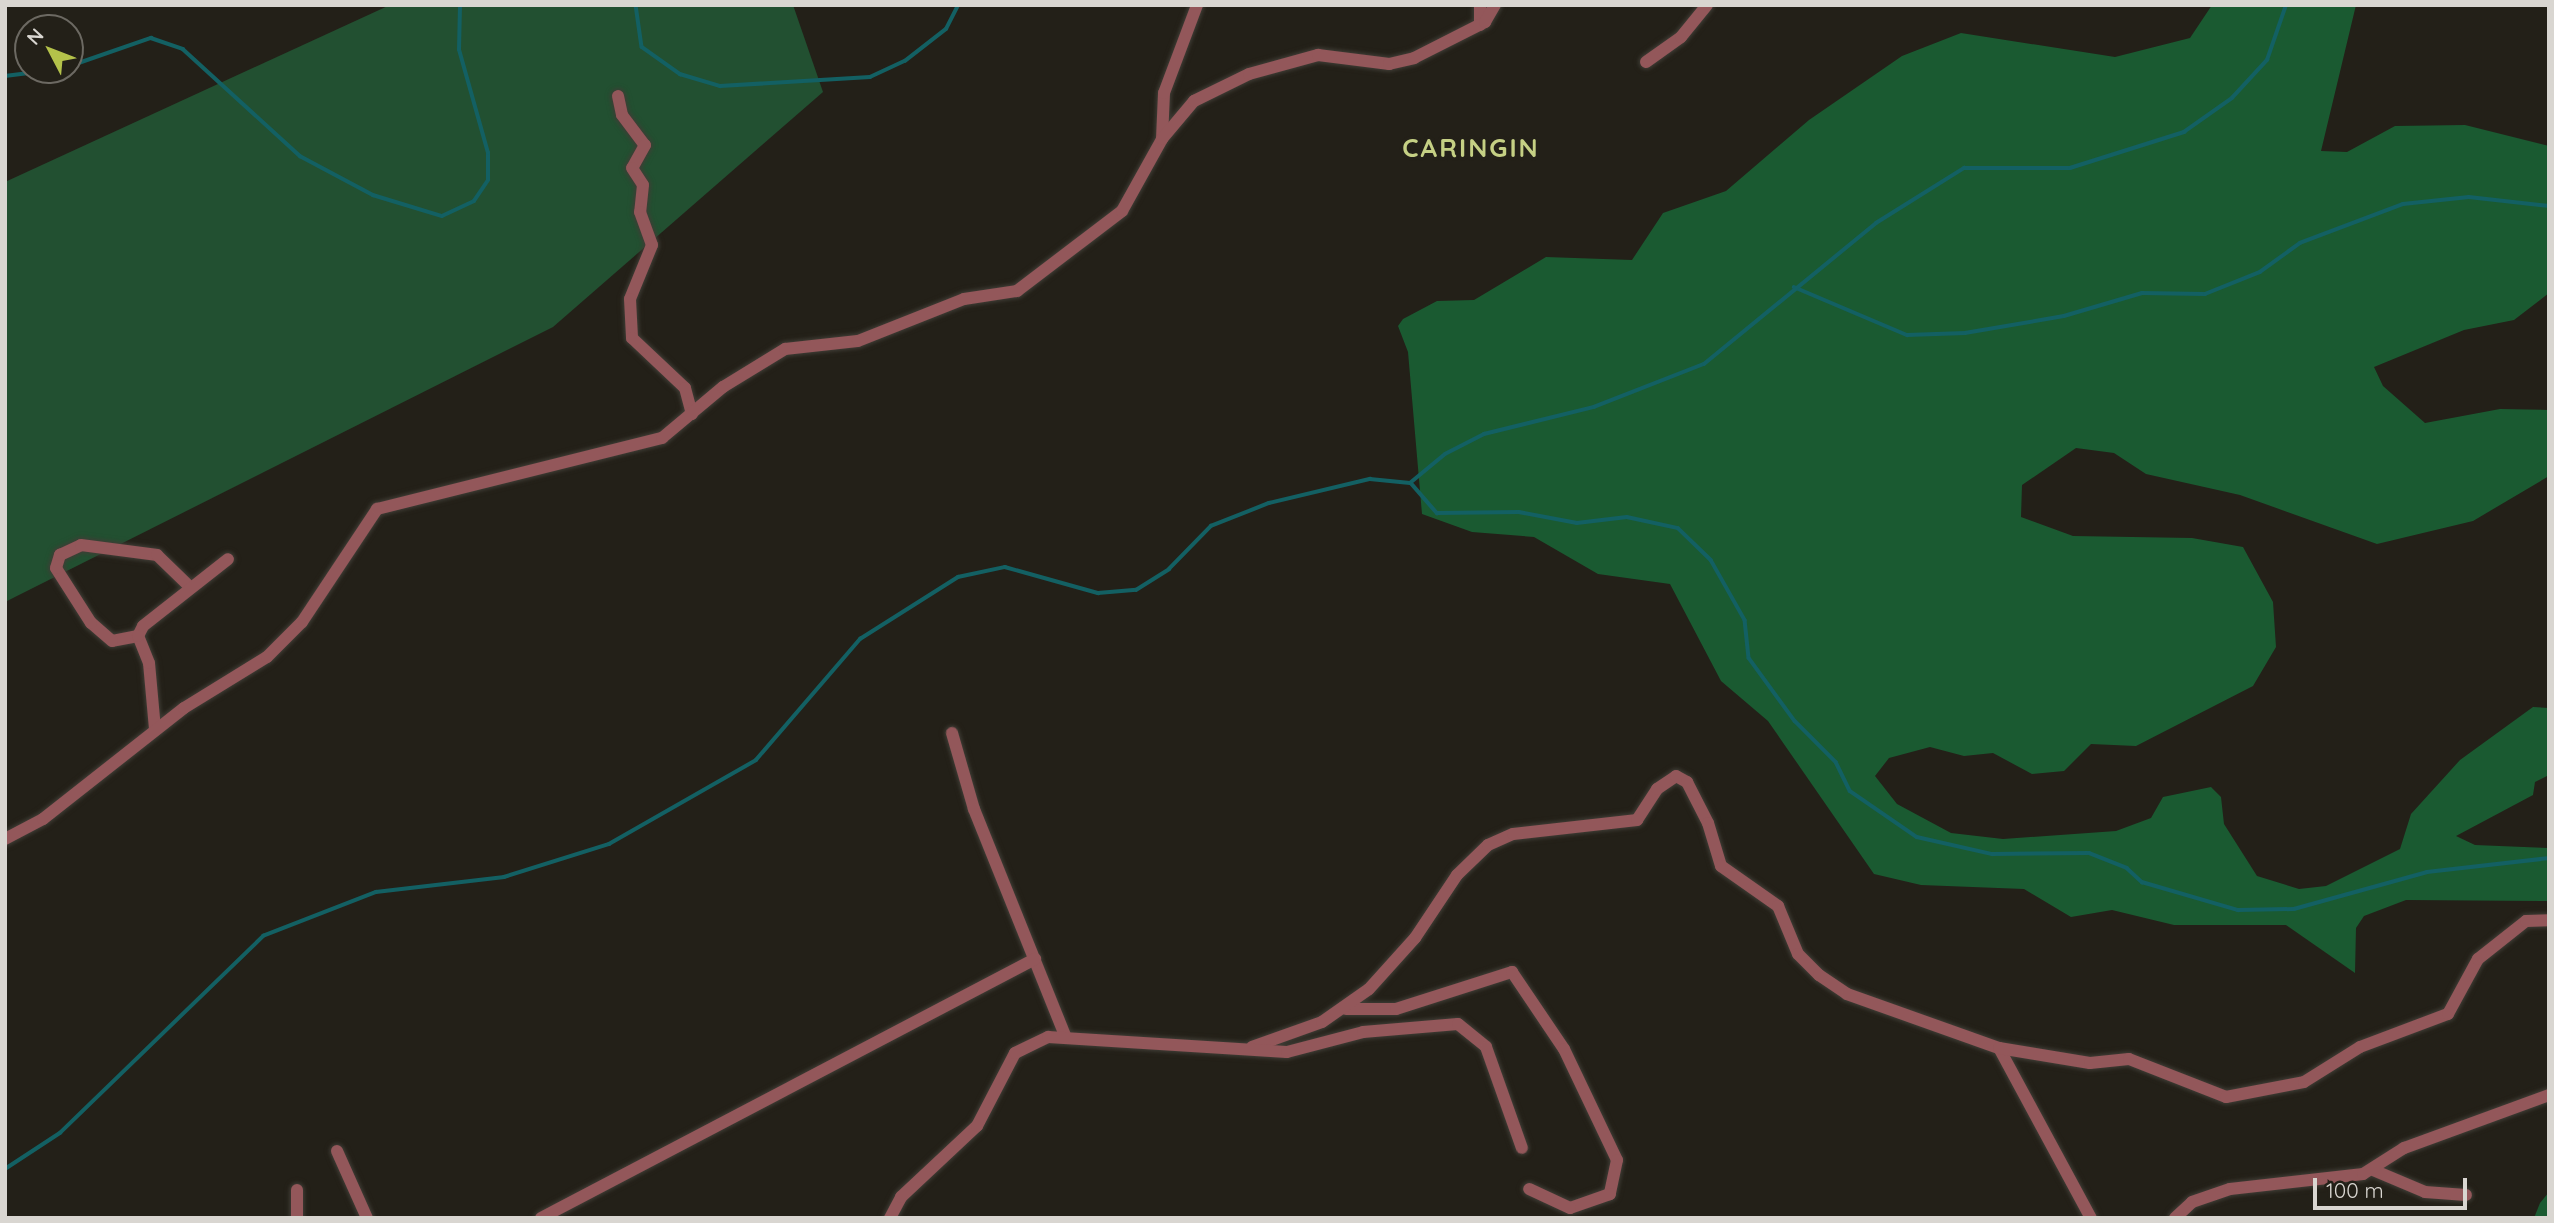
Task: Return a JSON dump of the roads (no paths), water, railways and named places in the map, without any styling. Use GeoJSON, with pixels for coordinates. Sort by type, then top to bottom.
{"type":"FeatureCollection","features":[{"type":"Feature","properties":{"kind":"street"},"geometry":{"type":"LineString","coordinates":[[1162,139],[1164,93],[1197,5]]}},
{"type":"Feature","properties":{"kind":"street"},"geometry":{"type":"LineString","coordinates":[[1480,5],[1480,25]]}},
{"type":"Feature","properties":{"kind":"street"},"geometry":{"type":"LineString","coordinates":[[5,839],[43,819],[155,729],[287,639],[377,509],[662,438],[785,349],[858,341],[964,299],[1002,296],[1031,284],[1122,211],[1162,139],[1194,101],[1250,74],[1318,55],[1389,64],[1438,50],[1480,25],[1495,5]]}},
{"type":"Feature","properties":{"kind":"street"},"geometry":{"type":"LineString","coordinates":[[1646,62],[1681,37],[1707,5]]}},
{"type":"Feature","properties":{"kind":"street"},"geometry":{"type":"LineString","coordinates":[[618,96],[622,116],[645,145],[632,168],[643,185],[640,212],[652,245],[633,285],[632,338],[685,388],[692,414]]}},
{"type":"Feature","properties":{"kind":"street"},"geometry":{"type":"LineString","coordinates":[[190,587],[157,555],[81,545],[60,555],[56,568],[91,623],[112,641],[138,636],[190,587],[228,559]]}},
{"type":"Feature","properties":{"kind":"street"},"geometry":{"type":"LineString","coordinates":[[138,636],[149,663],[155,729]]}},
{"type":"Feature","properties":{"kind":"street"},"geometry":{"type":"LineString","coordinates":[[952,733],[974,809],[1065,1035]]}},
{"type":"Feature","properties":{"kind":"street"},"geometry":{"type":"LineString","coordinates":[[1346,1009],[1415,938],[1457,875],[1488,845],[1513,834],[1637,820],[1657,789],[1676,776],[1687,782],[1709,823],[1721,866],[1778,906],[1798,954],[1819,975],[1847,994],[1999,1048],[2090,1063],[2129,1059],[2226,1097],[2304,1082],[2360,1047],[2448,1014],[2478,959],[2526,921],[2549,920]]}},
{"type":"Feature","properties":{"kind":"street"},"geometry":{"type":"LineString","coordinates":[[541,1218],[1035,959]]}},
{"type":"Feature","properties":{"kind":"street"},"geometry":{"type":"LineString","coordinates":[[1252,1047],[1346,1009],[1396,1009],[1512,972],[1564,1049],[1617,1160],[1610,1194],[1570,1208],[1529,1189]]}},
{"type":"Feature","properties":{"kind":"street"},"geometry":{"type":"LineString","coordinates":[[890,1218],[901,1197],[977,1126],[1015,1053],[1040,1038],[1065,1035],[1181,1049],[1252,1047],[1287,1052],[1363,1032],[1465,1026],[1495,1068],[1522,1148]]}},
{"type":"Feature","properties":{"kind":"street"},"geometry":{"type":"LineString","coordinates":[[1999,1048],[2091,1218]]}},
{"type":"Feature","properties":{"kind":"street"},"geometry":{"type":"LineString","coordinates":[[2175,1218],[2192,1202],[2230,1189],[2373,1170],[2404,1148],[2549,1096]]}},
{"type":"Feature","properties":{"kind":"street"},"geometry":{"type":"LineString","coordinates":[[337,1151],[367,1218]]}},
{"type":"Feature","properties":{"kind":"street"},"geometry":{"type":"LineString","coordinates":[[2373,1170],[2426,1192],[2466,1195]]}},
{"type":"Feature","properties":{"kind":"street"},"geometry":{"type":"LineString","coordinates":[[297,1190],[297,1218]]}},
{"type":"Feature","properties":{"kind":"waterway"},"geometry":{"type":"LineString","coordinates":[[84,61],[151,38],[183,49],[300,156],[373,195],[442,216],[474,201],[488,180],[488,153],[459,50],[460,5]]}},
{"type":"Feature","properties":{"kind":"waterway"},"geometry":{"type":"LineString","coordinates":[[636,5],[642,47],[680,74],[720,86],[870,77],[905,61],[946,29],[958,5]]}},
{"type":"Feature","properties":{"kind":"waterway"},"geometry":{"type":"LineString","coordinates":[[5,1169],[60,1133],[263,936],[376,892],[504,877],[609,844],[756,760],[860,639],[958,577],[1005,567],[1098,593],[1136,590],[1169,569],[1211,526],[1269,503],[1370,479],[1410,483],[1445,454],[1484,434],[1594,407],[1704,364],[1876,223],[1964,168],[2070,168],[2184,132],[2232,98],[2267,60],[2286,5]]}},
{"type":"Feature","properties":{"kind":"waterway"},"geometry":{"type":"LineString","coordinates":[[5,76],[14,75]]}},
{"type":"Feature","properties":{"kind":"waterway"},"geometry":{"type":"LineString","coordinates":[[1794,287],[1907,335],[1965,333],[2064,316],[2142,293],[2205,294],[2260,272],[2300,243],[2403,204],[2469,197],[2549,206]]}},
{"type":"Feature","properties":{"kind":"waterway"},"geometry":{"type":"LineString","coordinates":[[1411,483],[1437,513],[1519,512],[1577,523],[1627,517],[1678,528],[1711,560],[1745,620],[1749,658],[1795,721],[1836,762],[1850,791],[1917,837],[1992,854],[2089,853],[2127,868],[2142,882],[2238,910],[2294,909],[2427,872],[2549,858]]}},
{"type":"Feature","properties":{"kind":"district","name":"CARINGIN"},"geometry":{"type":"Point","coordinates":[1471,148]}}]}
